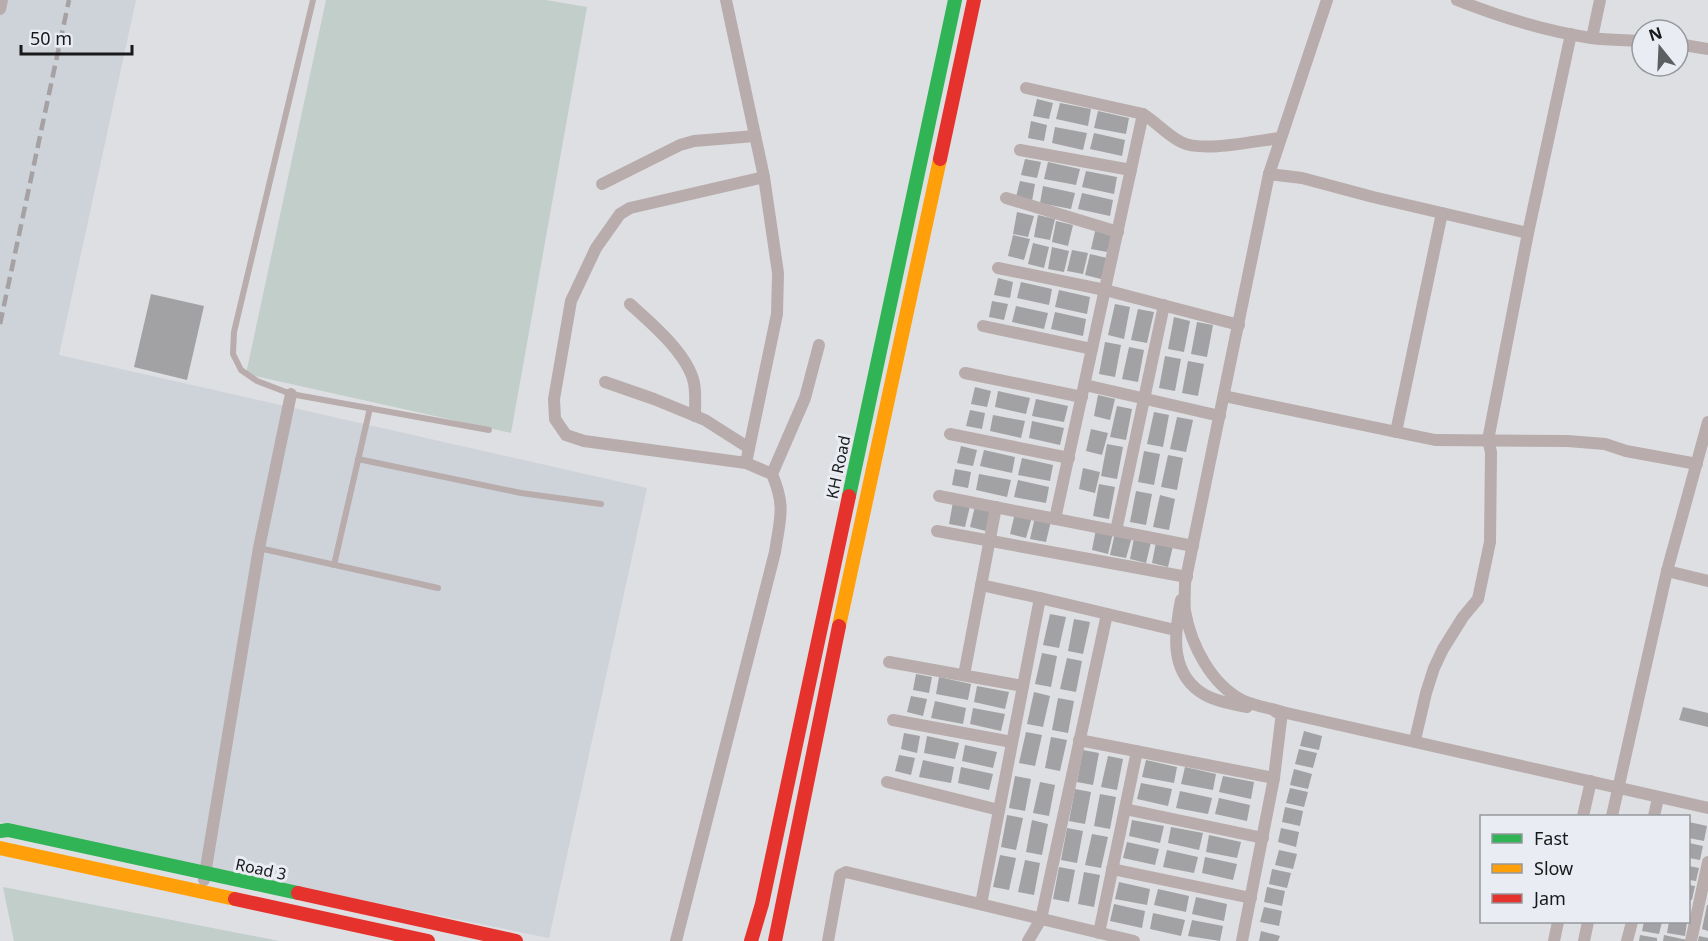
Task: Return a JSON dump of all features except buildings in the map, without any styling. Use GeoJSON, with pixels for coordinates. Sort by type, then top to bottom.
{"type":"FeatureCollection","features":[{"type":"Feature","properties":{"kind":"main road","name":"KH Road"},"geometry":{"type":"LineString","coordinates":[[751,941],[762,904],[955,0]]}},
{"type":"Feature","properties":{"kind":"main road"},"geometry":{"type":"LineString","coordinates":[[775,941],[840,620],[974,0]]}},
{"type":"Feature","properties":{"kind":"main road","name":"Road 3"},"geometry":{"type":"LineString","coordinates":[[0,831],[8,830],[516,941]]}},
{"type":"Feature","properties":{"kind":"main road"},"geometry":{"type":"LineString","coordinates":[[0,848],[428,941]]}},
{"type":"Feature","properties":{"kind":"street"},"geometry":{"type":"LineString","coordinates":[[0,9],[2,0]]}},
{"type":"Feature","properties":{"kind":"street"},"geometry":{"type":"LineString","coordinates":[[726,0],[764,177],[778,273],[777,314],[746,463]]}},
{"type":"Feature","properties":{"kind":"street"},"geometry":{"type":"LineString","coordinates":[[1282,712],[1250,708],[1200,693],[1182,671],[1176,651],[1175,630],[1269,174],[1327,0]]}},
{"type":"Feature","properties":{"kind":"street"},"geometry":{"type":"LineString","coordinates":[[1457,0],[1500,17],[1570,34],[1630,40]]}},
{"type":"Feature","properties":{"kind":"street"},"geometry":{"type":"LineString","coordinates":[[1592,38],[1600,0]]}},
{"type":"Feature","properties":{"kind":"street"},"geometry":{"type":"LineString","coordinates":[[1415,740],[1434,668],[1463,617],[1478,599],[1490,542],[1491,452],[1488,440],[1570,34]]}},
{"type":"Feature","properties":{"kind":"street"},"geometry":{"type":"LineString","coordinates":[[1690,46],[1708,49]]}},
{"type":"Feature","properties":{"kind":"street"},"geometry":{"type":"LineString","coordinates":[[1026,88],[1143,114],[1181,142],[1194,146],[1280,138]]}},
{"type":"Feature","properties":{"kind":"street"},"geometry":{"type":"LineString","coordinates":[[1055,519],[1143,114]]}},
{"type":"Feature","properties":{"kind":"street"},"geometry":{"type":"LineString","coordinates":[[602,184],[680,145],[694,141],[755,136]]}},
{"type":"Feature","properties":{"kind":"street"},"geometry":{"type":"LineString","coordinates":[[1020,150],[1131,170]]}},
{"type":"Feature","properties":{"kind":"street"},"geometry":{"type":"LineString","coordinates":[[1269,174],[1302,178],[1528,233]]}},
{"type":"Feature","properties":{"kind":"street"},"geometry":{"type":"LineString","coordinates":[[676,941],[775,552],[782,507],[780,493],[772,474],[746,463],[584,441],[566,435],[555,419],[554,399],[571,300],[596,248],[620,214],[638,206],[764,177]]}},
{"type":"Feature","properties":{"kind":"street"},"geometry":{"type":"LineString","coordinates":[[1006,198],[1118,232]]}},
{"type":"Feature","properties":{"kind":"street"},"geometry":{"type":"LineString","coordinates":[[1396,432],[1442,213]]}},
{"type":"Feature","properties":{"kind":"street"},"geometry":{"type":"LineString","coordinates":[[998,268],[1105,290],[1239,325]]}},
{"type":"Feature","properties":{"kind":"street"},"geometry":{"type":"LineString","coordinates":[[630,304],[657,328],[684,360],[694,382],[695,416]]}},
{"type":"Feature","properties":{"kind":"street"},"geometry":{"type":"LineString","coordinates":[[1116,531],[1164,305]]}},
{"type":"Feature","properties":{"kind":"street"},"geometry":{"type":"LineString","coordinates":[[983,326],[1092,350]]}},
{"type":"Feature","properties":{"kind":"street"},"geometry":{"type":"LineString","coordinates":[[772,474],[805,398],[819,345]]}},
{"type":"Feature","properties":{"kind":"street"},"geometry":{"type":"LineString","coordinates":[[965,373],[1144,398],[1220,416]]}},
{"type":"Feature","properties":{"kind":"street"},"geometry":{"type":"LineString","coordinates":[[605,382],[705,420],[749,448]]}},
{"type":"Feature","properties":{"kind":"street"},"geometry":{"type":"LineString","coordinates":[[202,892],[259,548],[291,394]]}},
{"type":"Feature","properties":{"kind":"street"},"geometry":{"type":"LineString","coordinates":[[1224,396],[1435,440],[1605,444],[1626,451],[1697,464]]}},
{"type":"Feature","properties":{"kind":"street"},"geometry":{"type":"LineString","coordinates":[[1612,815],[1667,571],[1708,422]]}},
{"type":"Feature","properties":{"kind":"street"},"geometry":{"type":"LineString","coordinates":[[950,434],[1069,458]]}},
{"type":"Feature","properties":{"kind":"street"},"geometry":{"type":"LineString","coordinates":[[939,496],[1193,546]]}},
{"type":"Feature","properties":{"kind":"street"},"geometry":{"type":"LineString","coordinates":[[964,675],[996,507]]}},
{"type":"Feature","properties":{"kind":"street"},"geometry":{"type":"LineString","coordinates":[[937,531],[1186,580]]}},
{"type":"Feature","properties":{"kind":"street"},"geometry":{"type":"LineString","coordinates":[[1667,571],[1708,581]]}},
{"type":"Feature","properties":{"kind":"street"},"geometry":{"type":"LineString","coordinates":[[1186,580],[1185,610],[1192,636],[1205,664],[1222,685],[1242,700],[1282,712],[1415,740],[1708,808]]}},
{"type":"Feature","properties":{"kind":"street"},"geometry":{"type":"LineString","coordinates":[[981,585],[1175,630]]}},
{"type":"Feature","properties":{"kind":"street"},"geometry":{"type":"LineString","coordinates":[[981,904],[1040,598]]}},
{"type":"Feature","properties":{"kind":"street"},"geometry":{"type":"LineString","coordinates":[[1028,941],[1041,918],[1107,614]]}},
{"type":"Feature","properties":{"kind":"street"},"geometry":{"type":"LineString","coordinates":[[889,662],[1023,686]]}},
{"type":"Feature","properties":{"kind":"street"},"geometry":{"type":"LineString","coordinates":[[1242,941],[1274,778],[1282,712]]}},
{"type":"Feature","properties":{"kind":"street"},"geometry":{"type":"LineString","coordinates":[[893,720],[1012,742]]}},
{"type":"Feature","properties":{"kind":"street"},"geometry":{"type":"LineString","coordinates":[[1079,740],[1274,778]]}},
{"type":"Feature","properties":{"kind":"street"},"geometry":{"type":"LineString","coordinates":[[1099,933],[1137,751]]}},
{"type":"Feature","properties":{"kind":"street"},"geometry":{"type":"LineString","coordinates":[[1583,815],[1591,781]]}},
{"type":"Feature","properties":{"kind":"street"},"geometry":{"type":"LineString","coordinates":[[887,782],[999,810]]}},
{"type":"Feature","properties":{"kind":"street"},"geometry":{"type":"LineString","coordinates":[[1654,815],[1658,798]]}},
{"type":"Feature","properties":{"kind":"street"},"geometry":{"type":"LineString","coordinates":[[1125,809],[1263,838]]}},
{"type":"Feature","properties":{"kind":"street"},"geometry":{"type":"LineString","coordinates":[[1690,941],[1705,887],[1708,862]]}},
{"type":"Feature","properties":{"kind":"street"},"geometry":{"type":"LineString","coordinates":[[1112,869],[1251,898]]}},
{"type":"Feature","properties":{"kind":"street"},"geometry":{"type":"LineString","coordinates":[[828,941],[837,891],[843,873],[846,872],[1041,918],[1116,939],[1134,941]]}},
{"type":"Feature","properties":{"kind":"street"},"geometry":{"type":"LineString","coordinates":[[1554,941],[1558,923]]}},
{"type":"Feature","properties":{"kind":"street"},"geometry":{"type":"LineString","coordinates":[[1584,941],[1588,923]]}},
{"type":"Feature","properties":{"kind":"street"},"geometry":{"type":"LineString","coordinates":[[1628,941],[1632,923]]}},
{"type":"Feature","properties":{"kind":"lane"},"geometry":{"type":"LineString","coordinates":[[313,0],[234,332],[233,354],[241,370],[257,381],[291,394],[489,430]]}},
{"type":"Feature","properties":{"kind":"lane"},"geometry":{"type":"LineString","coordinates":[[334,566],[370,408]]}},
{"type":"Feature","properties":{"kind":"lane"},"geometry":{"type":"LineString","coordinates":[[358,459],[521,493],[601,504]]}},
{"type":"Feature","properties":{"kind":"lane"},"geometry":{"type":"LineString","coordinates":[[259,548],[438,588]]}},
{"type":"Feature","properties":{"kind":"shaded area"},"geometry":{"type":"Polygon","coordinates":[[[0,0],[136,0],[59,355],[647,488],[549,938],[210,869],[0,822],[0,0]]]}},
{"type":"Feature","properties":{"kind":"shaded area"},"geometry":{"type":"Polygon","coordinates":[[[326,0],[546,0],[587,7],[511,433],[246,374],[326,0]]]}},
{"type":"Feature","properties":{"kind":"shaded area"},"geometry":{"type":"Polygon","coordinates":[[[3,887],[279,941],[14,941],[3,887]]]}},
{"type":"Feature","properties":{"kind":"railway"},"geometry":{"type":"LineString","coordinates":[[0,324],[69,0]]}},
{"type":"Feature","properties":{"kind":"traffic: fast"},"geometry":{"type":"LineString","coordinates":[[849,496],[955,0]]}},
{"type":"Feature","properties":{"kind":"traffic: fast"},"geometry":{"type":"LineString","coordinates":[[0,831],[8,830],[298,893]]}},
{"type":"Feature","properties":{"kind":"traffic: slow"},"geometry":{"type":"LineString","coordinates":[[839,626],[940,159]]}},
{"type":"Feature","properties":{"kind":"traffic: slow"},"geometry":{"type":"LineString","coordinates":[[0,848],[235,899]]}},
{"type":"Feature","properties":{"kind":"traffic: jam"},"geometry":{"type":"LineString","coordinates":[[940,159],[974,0]]}},
{"type":"Feature","properties":{"kind":"traffic: jam"},"geometry":{"type":"LineString","coordinates":[[751,941],[762,904],[849,496]]}},
{"type":"Feature","properties":{"kind":"traffic: jam"},"geometry":{"type":"LineString","coordinates":[[775,941],[839,626]]}},
{"type":"Feature","properties":{"kind":"traffic: jam"},"geometry":{"type":"LineString","coordinates":[[298,893],[516,941]]}},
{"type":"Feature","properties":{"kind":"traffic: jam"},"geometry":{"type":"LineString","coordinates":[[235,899],[428,941]]}}]}
